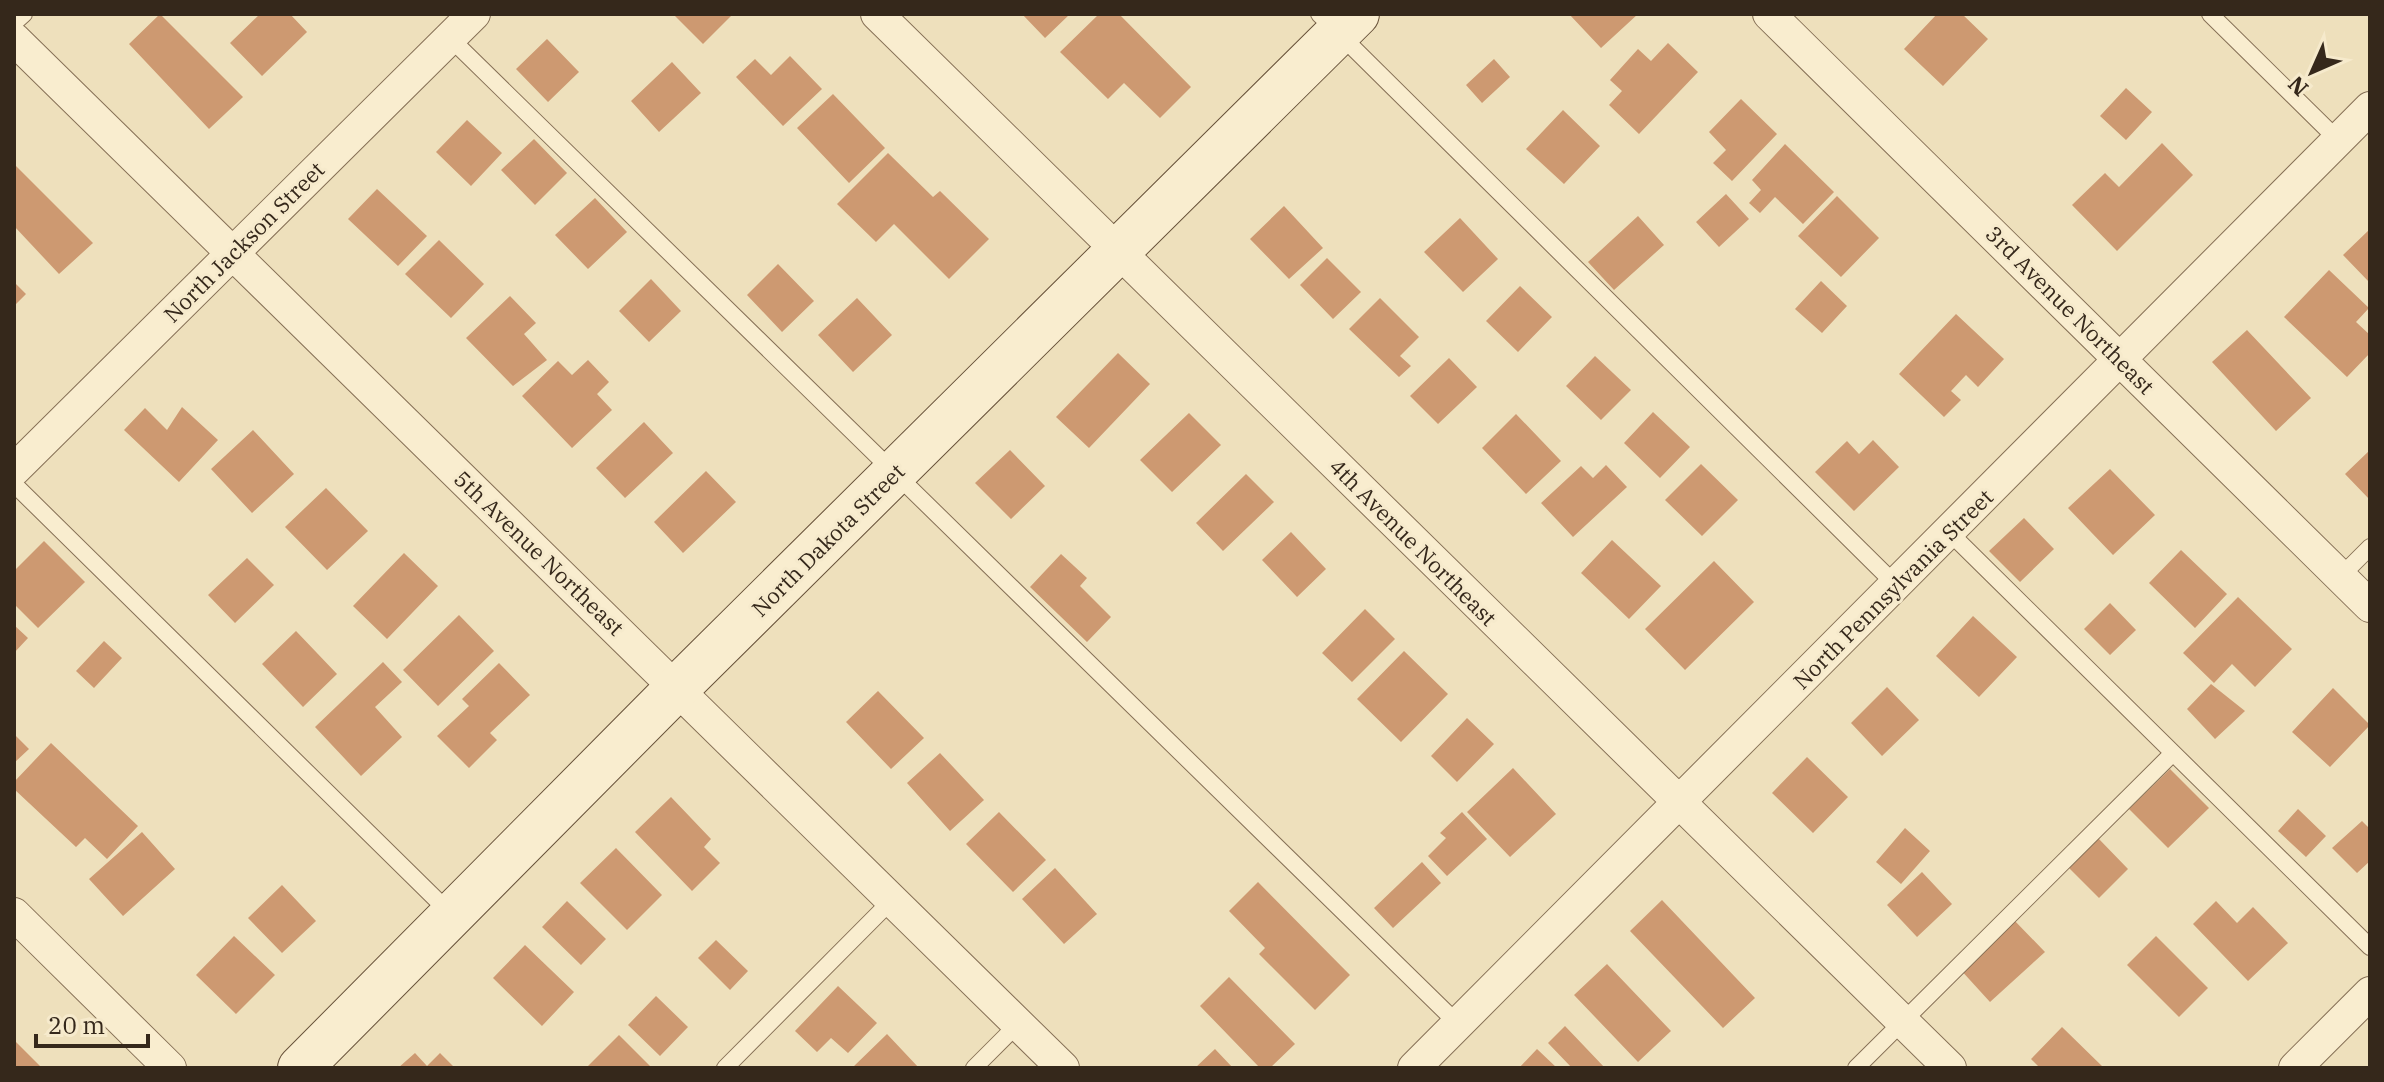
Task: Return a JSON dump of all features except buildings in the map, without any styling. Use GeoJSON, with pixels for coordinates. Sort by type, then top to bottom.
{"type":"FeatureCollection","features":[{"type":"Feature","properties":{"kind":"street","name":"North Jackson Street"},"geometry":{"type":"LineString","coordinates":[[14,470],[474,14]]}},
{"type":"Feature","properties":{"kind":"street","name":"4th Avenue Northeast"},"geometry":{"type":"LineString","coordinates":[[877,14],[1950,1068]]}},
{"type":"Feature","properties":{"kind":"street","name":"3rd Avenue Northeast"},"geometry":{"type":"LineString","coordinates":[[1769,14],[2370,606]]}},
{"type":"Feature","properties":{"kind":"street","name":"North Dakota Street"},"geometry":{"type":"LineString","coordinates":[[300,1068],[677,688],[1119,253],[1338,20]]}},
{"type":"Feature","properties":{"kind":"street","name":"5th Avenue Northeast"},"geometry":{"type":"LineString","coordinates":[[14,39],[1063,1068]]}},
{"type":"Feature","properties":{"kind":"street","name":"North Pennsylvania Street"},"geometry":{"type":"LineString","coordinates":[[1414,1068],[2370,108]]}},
{"type":"Feature","properties":{"kind":"street"},"geometry":{"type":"LineString","coordinates":[[14,914],[170,1068]]}},
{"type":"Feature","properties":{"kind":"street"},"geometry":{"type":"LineString","coordinates":[[2295,1068],[2370,993]]}},
{"type":"Feature","properties":{"kind":"lane"},"geometry":{"type":"LineString","coordinates":[[14,23],[24,14]]}},
{"type":"Feature","properties":{"kind":"lane"},"geometry":{"type":"LineString","coordinates":[[2210,14],[2338,140]]}},
{"type":"Feature","properties":{"kind":"lane"},"geometry":{"type":"LineString","coordinates":[[1338,20],[1896,585]]}},
{"type":"Feature","properties":{"kind":"lane"},"geometry":{"type":"LineString","coordinates":[[450,38],[1458,1024]]}},
{"type":"Feature","properties":{"kind":"lane"},"geometry":{"type":"LineString","coordinates":[[14,484],[452,915]]}},
{"type":"Feature","properties":{"kind":"lane"},"geometry":{"type":"LineString","coordinates":[[1949,532],[2370,947]]}},
{"type":"Feature","properties":{"kind":"lane"},"geometry":{"type":"LineString","coordinates":[[2340,577],[2370,547]]}},
{"type":"Feature","properties":{"kind":"lane"},"geometry":{"type":"LineString","coordinates":[[1856,1068],[2173,753]]}},
{"type":"Feature","properties":{"kind":"lane"},"geometry":{"type":"LineString","coordinates":[[725,1068],[892,900]]}},
{"type":"Feature","properties":{"kind":"lane"},"geometry":{"type":"LineString","coordinates":[[974,1068],[1018,1024]]}}]}
